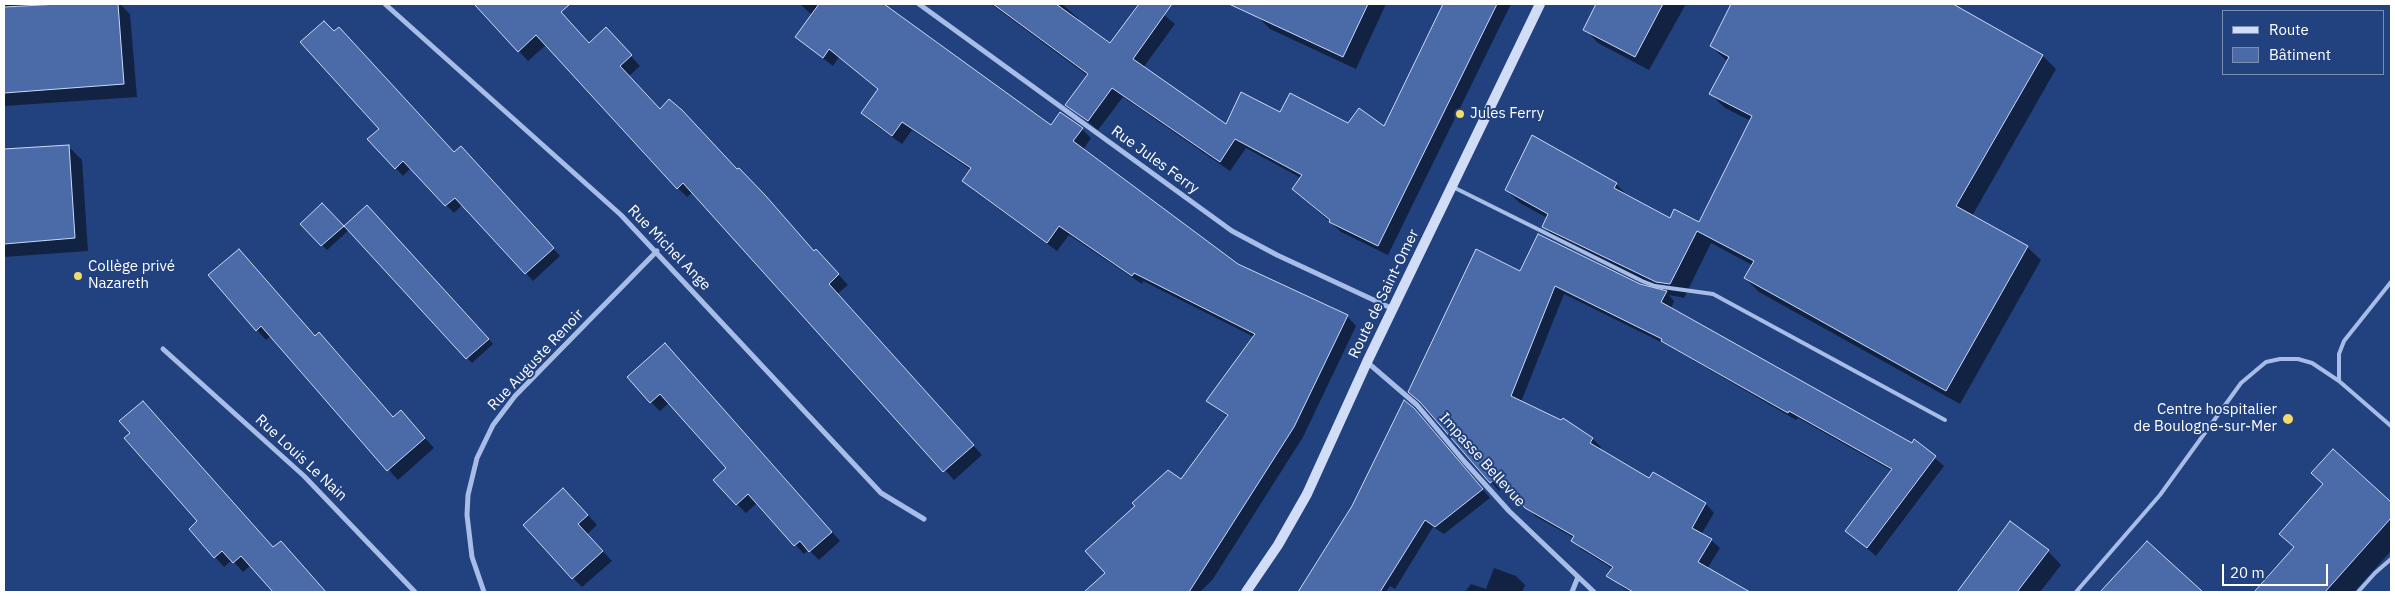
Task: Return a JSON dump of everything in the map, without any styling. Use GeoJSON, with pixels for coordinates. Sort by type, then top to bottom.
{"type":"FeatureCollection","features":[{"type":"Feature","properties":{"kind":"main road","name":"Route de Saint-Omer"},"geometry":{"type":"LineString","coordinates":[[1246,592],[1295,516],[1367,362],[1540,4]]}},
{"type":"Feature","properties":{"kind":"street","name":"Rue Michel Ange"},"geometry":{"type":"LineString","coordinates":[[385,4],[621,215],[657,251],[870,483],[892,501],[924,519]]}},
{"type":"Feature","properties":{"kind":"street","name":"Rue Jules Ferry"},"geometry":{"type":"LineString","coordinates":[[919,4],[1232,231],[1277,255],[1393,309]]}},
{"type":"Feature","properties":{"kind":"street","name":"Rue Auguste Renoir"},"geometry":{"type":"LineString","coordinates":[[484,592],[474,566],[468,536],[468,495],[477,458],[493,425],[515,396],[657,251]]}},
{"type":"Feature","properties":{"kind":"street","name":"Rue Louis Le Nain"},"geometry":{"type":"LineString","coordinates":[[163,349],[304,476],[415,592]]}},
{"type":"Feature","properties":{"kind":"street","name":"Impasse Bellevue"},"geometry":{"type":"LineString","coordinates":[[1367,362],[1417,405],[1509,511],[1594,592]]}},
{"type":"Feature","properties":{"kind":"street"},"geometry":{"type":"LineString","coordinates":[[1572,592],[1578,577]]}},
{"type":"Feature","properties":{"kind":"lane"},"geometry":{"type":"LineString","coordinates":[[1452,186],[1642,281],[1655,286],[1713,294],[1946,420]]}},
{"type":"Feature","properties":{"kind":"lane"},"geometry":{"type":"LineString","coordinates":[[2339,380],[2339,354],[2344,341],[2391,282]]}},
{"type":"Feature","properties":{"kind":"lane"},"geometry":{"type":"LineString","coordinates":[[2076,592],[2160,496],[2241,383],[2266,362],[2280,359],[2298,359],[2312,363],[2339,380],[2391,426]]}},
{"type":"Feature","properties":{"kind":"lane"},"geometry":{"type":"LineString","coordinates":[[2358,592],[2391,559]]}},
{"type":"Feature","properties":{"kind":"building"},"geometry":{"type":"Polygon","coordinates":[[[60,4],[118,4],[124,84],[4,93],[4,7],[60,4]]]}},
{"type":"Feature","properties":{"kind":"building"},"geometry":{"type":"Polygon","coordinates":[[[474,4],[570,4],[561,12],[589,43],[606,27],[632,55],[620,66],[660,109],[669,99],[682,110],[737,169],[739,168],[765,195],[814,251],[816,249],[839,274],[829,284],[974,445],[943,472],[683,183],[677,189],[536,35],[518,52],[474,4]]]}},
{"type":"Feature","properties":{"kind":"building"},"geometry":{"type":"Polygon","coordinates":[[[819,4],[884,4],[1051,125],[1060,112],[1083,128],[1073,141],[1238,264],[1348,315],[1294,427],[1189,592],[1084,592],[1105,573],[1085,551],[1135,506],[1132,503],[1168,470],[1181,479],[1228,415],[1206,401],[1255,334],[1134,273],[1132,276],[1059,226],[1047,243],[962,181],[971,168],[902,122],[892,136],[861,113],[878,89],[829,49],[823,58],[795,37],[819,4]]]}},
{"type":"Feature","properties":{"kind":"building"},"geometry":{"type":"Polygon","coordinates":[[[993,4],[1056,4],[1110,43],[1139,4],[1172,4],[1133,59],[1226,124],[1241,92],[1280,112],[1290,93],[1348,123],[1359,108],[1384,126],[1443,4],[1497,4],[1378,246],[1329,222],[1330,220],[1292,189],[1302,175],[1235,139],[1220,162],[1112,88],[1088,121],[1065,105],[1088,74],[993,4]]]}},
{"type":"Feature","properties":{"kind":"building"},"geometry":{"type":"Polygon","coordinates":[[[1229,4],[1368,4],[1343,57],[1229,4]]]}},
{"type":"Feature","properties":{"kind":"building"},"geometry":{"type":"Polygon","coordinates":[[[1596,4],[1663,4],[1635,57],[1583,30],[1596,4]]]}},
{"type":"Feature","properties":{"kind":"building"},"geometry":{"type":"Polygon","coordinates":[[[1731,4],[1953,4],[2043,55],[1956,206],[2028,246],[1946,391],[1744,278],[1754,261],[1697,231],[1670,284],[1656,282],[1542,227],[1548,214],[1505,190],[1532,135],[1617,183],[1614,188],[1670,218],[1674,209],[1699,222],[1752,116],[1709,94],[1729,57],[1710,46],[1731,4]]]}},
{"type":"Feature","properties":{"kind":"building"},"geometry":{"type":"Polygon","coordinates":[[[324,21],[334,31],[339,27],[454,152],[461,146],[554,248],[525,274],[455,198],[445,206],[403,161],[395,169],[367,139],[379,129],[300,42],[324,21]]]}},
{"type":"Feature","properties":{"kind":"building"},"geometry":{"type":"Polygon","coordinates":[[[69,145],[75,238],[4,244],[4,149],[69,145]]]}},
{"type":"Feature","properties":{"kind":"building"},"geometry":{"type":"Polygon","coordinates":[[[322,203],[344,226],[321,246],[300,224],[322,203]]]}},
{"type":"Feature","properties":{"kind":"building"},"geometry":{"type":"Polygon","coordinates":[[[367,205],[489,339],[466,359],[344,226],[367,205]]]}},
{"type":"Feature","properties":{"kind":"building"},"geometry":{"type":"Polygon","coordinates":[[[1538,234],[1640,284],[1667,291],[1661,302],[1912,443],[1914,439],[1936,456],[1867,548],[1845,531],[1892,469],[1789,411],[1788,413],[1661,341],[1662,339],[1555,286],[1511,396],[1561,420],[1563,418],[1593,438],[1590,443],[1649,478],[1653,472],[1706,503],[1692,528],[1712,539],[1698,562],[1750,592],[1633,592],[1606,576],[1613,567],[1571,541],[1574,536],[1525,508],[1499,476],[1490,483],[1420,402],[1408,392],[1476,249],[1520,271],[1538,234]]]}},
{"type":"Feature","properties":{"kind":"building"},"geometry":{"type":"Polygon","coordinates":[[[239,249],[315,336],[319,332],[393,417],[401,410],[425,438],[387,471],[261,326],[256,331],[208,275],[239,249]]]}},
{"type":"Feature","properties":{"kind":"building"},"geometry":{"type":"Polygon","coordinates":[[[665,343],[832,532],[809,552],[800,541],[794,546],[748,494],[736,505],[713,480],[726,468],[660,394],[650,403],[627,377],[665,343]]]}},
{"type":"Feature","properties":{"kind":"building"},"geometry":{"type":"Polygon","coordinates":[[[1404,400],[1414,408],[1483,489],[1435,527],[1425,520],[1380,592],[1298,592],[1352,506],[1404,400]]]}},
{"type":"Feature","properties":{"kind":"building"},"geometry":{"type":"Polygon","coordinates":[[[143,401],[273,547],[281,541],[326,592],[273,592],[241,556],[233,563],[222,551],[214,558],[189,529],[197,521],[124,438],[130,433],[119,421],[143,401]]]}},
{"type":"Feature","properties":{"kind":"building"},"geometry":{"type":"Polygon","coordinates":[[[2333,449],[2391,502],[2391,518],[2325,592],[2254,592],[2294,547],[2279,534],[2323,484],[2311,473],[2333,449]]]}},
{"type":"Feature","properties":{"kind":"building"},"geometry":{"type":"Polygon","coordinates":[[[563,488],[588,515],[578,524],[603,551],[572,579],[523,525],[563,488]]]}},
{"type":"Feature","properties":{"kind":"building"},"geometry":{"type":"Polygon","coordinates":[[[2010,521],[2049,550],[2017,592],[1957,592],[2010,521]]]}},
{"type":"Feature","properties":{"kind":"building"},"geometry":{"type":"Polygon","coordinates":[[[2147,541],[2203,592],[2100,592],[2147,541]]]}},
{"type":"Feature","properties":{"kind":"place","name":"Jules Ferry"},"geometry":{"type":"Point","coordinates":[1460,114]}},
{"type":"Feature","properties":{"kind":"place","name":"Collège privé Nazareth"},"geometry":{"type":"Point","coordinates":[78,276]}},
{"type":"Feature","properties":{"kind":"place","name":"Centre hospitalier de Boulogne-sur-Mer"},"geometry":{"type":"Point","coordinates":[2288,419]}}]}
